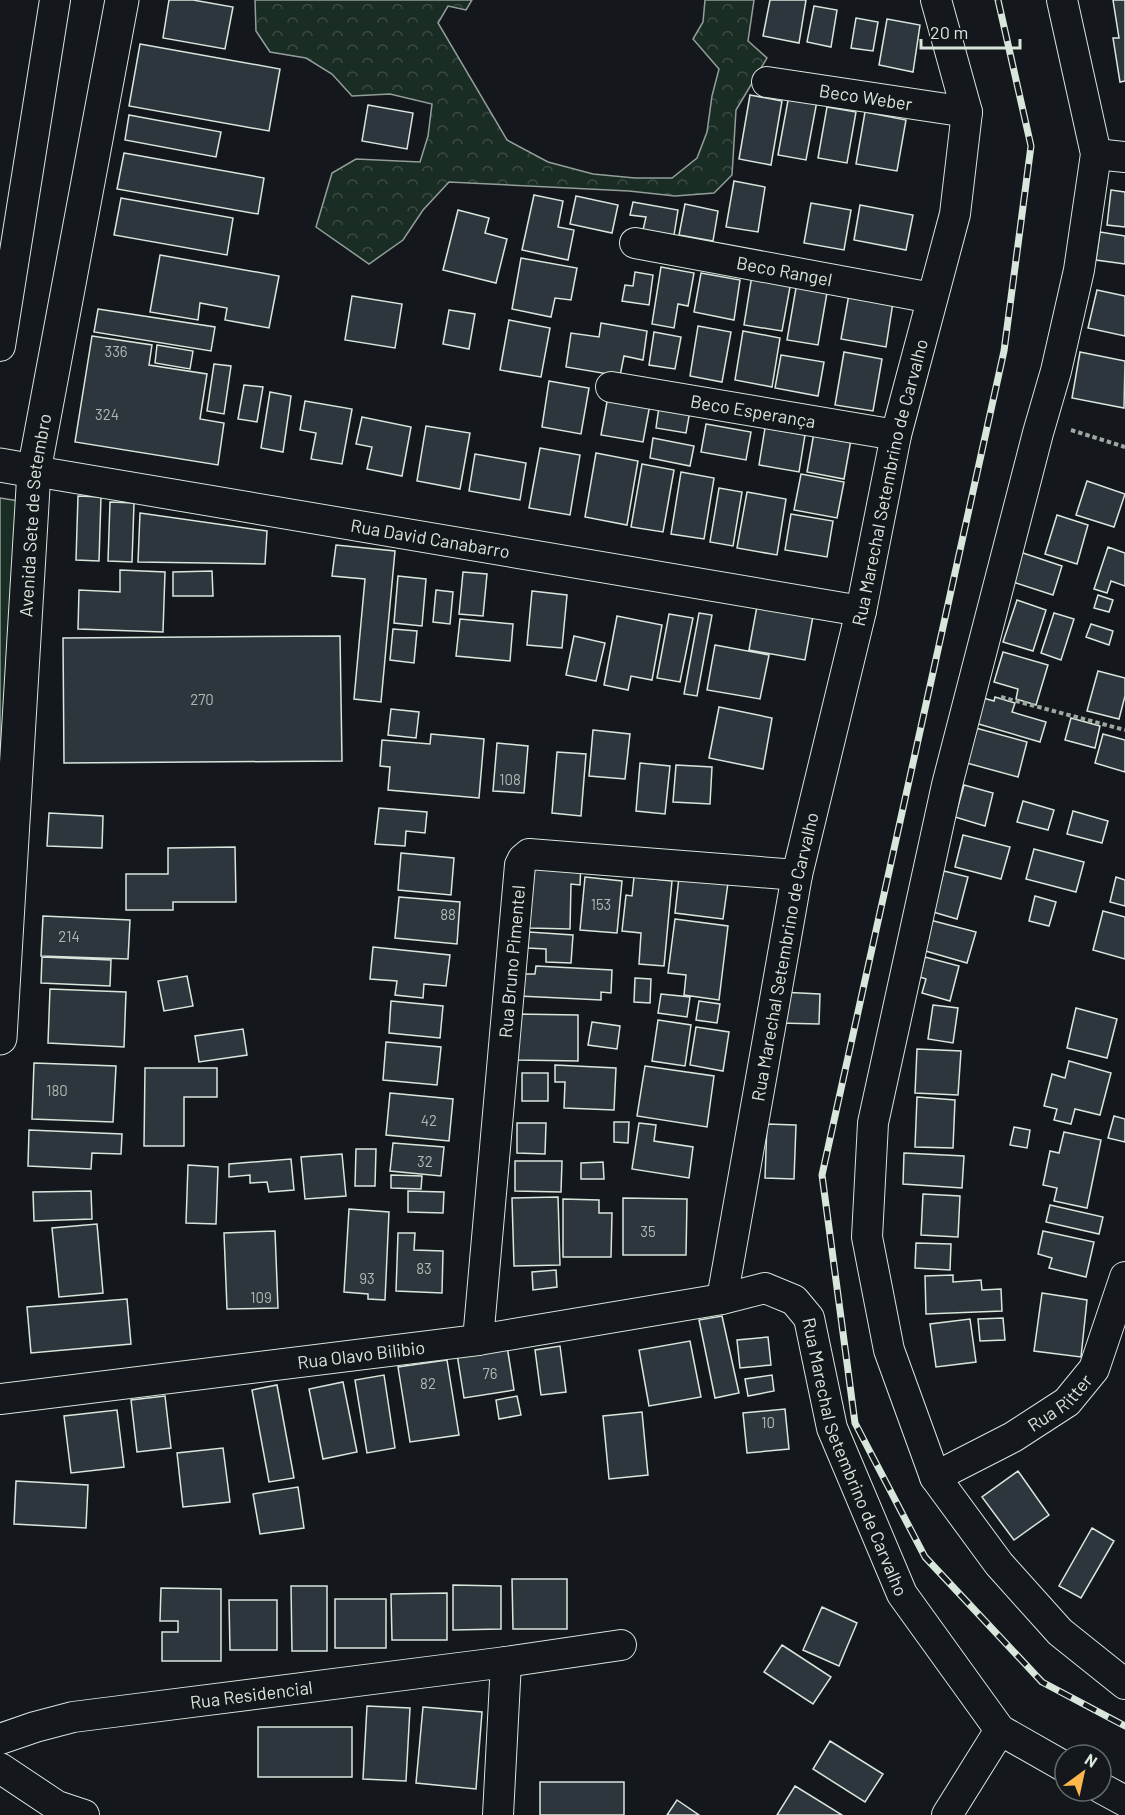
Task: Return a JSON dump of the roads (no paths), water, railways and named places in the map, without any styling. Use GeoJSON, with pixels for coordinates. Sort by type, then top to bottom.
{"type":"FeatureCollection","features":[{"type":"Feature","properties":{"kind":"street"},"geometry":{"type":"LineString","coordinates":[[0,346],[55,0]]}},
{"type":"Feature","properties":{"kind":"street","name":"Avenida Sete de Setembro"},"geometry":{"type":"LineString","coordinates":[[0,1038],[34,471],[122,0]]}},
{"type":"Feature","properties":{"kind":"street","name":"Rua Marechal Setembrino de Carvalho"},"geometry":{"type":"LineString","coordinates":[[936,0],[967,112],[955,214],[896,435],[861,611],[797,875],[722,1299],[765,1288],[794,1300],[809,1318],[832,1428],[902,1594],[1000,1730],[1053,1760]]}},
{"type":"Feature","properties":{"kind":"street"},"geometry":{"type":"LineString","coordinates":[[1062,0],[1096,154],[1079,270],[1056,371],[947,785],[873,1123],[867,1237],[889,1350],[935,1477],[999,1564],[1060,1632],[1125,1684]]}},
{"type":"Feature","properties":{"kind":"street","name":"Beco Weber"},"geometry":{"type":"LineString","coordinates":[[767,82],[967,112]]}},
{"type":"Feature","properties":{"kind":"street"},"geometry":{"type":"LineString","coordinates":[[1096,154],[1125,157]]}},
{"type":"Feature","properties":{"kind":"street","name":"Beco Rangel"},"geometry":{"type":"LineString","coordinates":[[635,243],[932,298]]}},
{"type":"Feature","properties":{"kind":"street","name":"Beco Esperança"},"geometry":{"type":"LineString","coordinates":[[611,387],[896,435]]}},
{"type":"Feature","properties":{"kind":"street","name":"Rua David Canabarro"},"geometry":{"type":"LineString","coordinates":[[0,465],[861,611]]}},
{"type":"Feature","properties":{"kind":"street","name":"Rua Bruno Pimentel"},"geometry":{"type":"LineString","coordinates":[[478,1340],[520,865],[523,859],[529,854],[797,875]]}},
{"type":"Feature","properties":{"kind":"street","name":"Rua Ritter"},"geometry":{"type":"LineString","coordinates":[[935,1477],[1013,1437],[1067,1401],[1094,1369],[1125,1277]]}},
{"type":"Feature","properties":{"kind":"street","name":"Rua Olavo Bilibio"},"geometry":{"type":"LineString","coordinates":[[0,1399],[478,1340],[722,1299]]}},
{"type":"Feature","properties":{"kind":"street","name":"Rua Residencial"},"geometry":{"type":"LineString","coordinates":[[0,1739],[74,1717],[506,1662],[621,1645]]}},
{"type":"Feature","properties":{"kind":"street"},"geometry":{"type":"LineString","coordinates":[[498,1815],[506,1662]]}},
{"type":"Feature","properties":{"kind":"street"},"geometry":{"type":"LineString","coordinates":[[947,1815],[1000,1730]]}},
{"type":"Feature","properties":{"kind":"street"},"geometry":{"type":"LineString","coordinates":[[0,1768],[57,1806],[84,1815]]}},
{"type":"Feature","properties":{"kind":"railway"},"geometry":{"type":"LineString","coordinates":[[998,0],[1031,146],[1004,351],[822,1175],[855,1423],[925,1557],[1042,1682],[1125,1726]]}}]}
